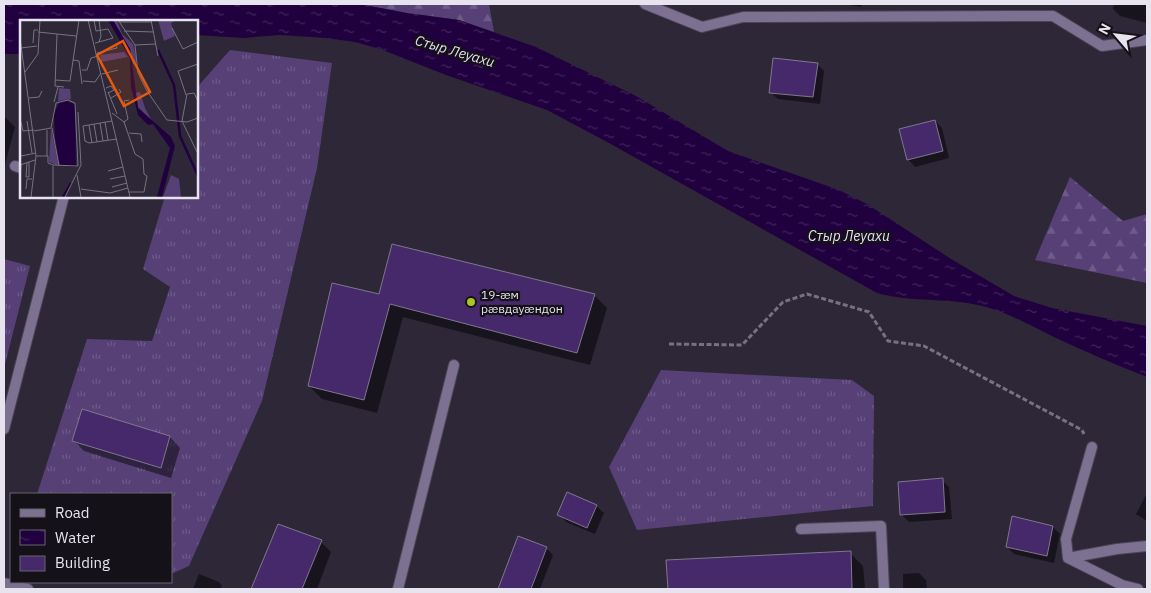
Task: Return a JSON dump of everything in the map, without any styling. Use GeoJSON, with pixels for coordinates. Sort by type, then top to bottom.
{"type":"FeatureCollection","features":[{"type":"Feature","properties":{"kind":"street"},"geometry":{"type":"LineString","coordinates":[[645,4],[702,27],[743,17],[1053,16],[1102,46],[1147,40]]}},
{"type":"Feature","properties":{"kind":"street"},"geometry":{"type":"LineString","coordinates":[[4,429],[63,198]]}},
{"type":"Feature","properties":{"kind":"street"},"geometry":{"type":"LineString","coordinates":[[398,589],[454,365]]}},
{"type":"Feature","properties":{"kind":"street"},"geometry":{"type":"LineString","coordinates":[[1068,558],[1066,539],[1092,446]]}},
{"type":"Feature","properties":{"kind":"street"},"geometry":{"type":"LineString","coordinates":[[801,529],[881,526],[884,589]]}},
{"type":"Feature","properties":{"kind":"street"},"geometry":{"type":"LineString","coordinates":[[1068,558],[1147,546]]}},
{"type":"Feature","properties":{"kind":"street"},"geometry":{"type":"LineString","coordinates":[[1068,558],[1122,584],[1138,589]]}},
{"type":"Feature","properties":{"kind":"street"},"geometry":{"type":"LineString","coordinates":[[4,582],[28,589]]}},
{"type":"Feature","properties":{"kind":"path"},"geometry":{"type":"LineString","coordinates":[[669,344],[742,345],[783,302],[807,294],[869,312],[888,341],[924,346],[1082,430],[1092,446]]}},
{"type":"Feature","properties":{"kind":"green space"},"geometry":{"type":"Polygon","coordinates":[[[359,4],[489,4],[494,32],[459,20],[359,4]]]}},
{"type":"Feature","properties":{"kind":"green space"},"geometry":{"type":"Polygon","coordinates":[[[230,50],[332,63],[317,168],[262,401],[189,566],[172,574],[172,493],[37,493],[87,339],[152,341],[170,287],[143,269],[164,198],[198,198],[198,90],[200,84],[230,50]]]}},
{"type":"Feature","properties":{"kind":"green space"},"geometry":{"type":"Polygon","coordinates":[[[1070,177],[1123,221],[1147,214],[1147,283],[1035,260],[1070,177]]]}},
{"type":"Feature","properties":{"kind":"green space"},"geometry":{"type":"Polygon","coordinates":[[[4,259],[30,266],[4,368],[4,259]]]}},
{"type":"Feature","properties":{"kind":"green space"},"geometry":{"type":"Polygon","coordinates":[[[661,370],[852,380],[874,396],[873,506],[637,530],[609,467],[661,370]]]}},
{"type":"Feature","properties":{"kind":"water","name":"Стыр Леуахи"},"geometry":{"type":"Polygon","coordinates":[[[4,4],[359,4],[459,20],[536,47],[636,96],[728,151],[839,190],[867,204],[951,259],[1014,296],[1052,308],[1147,326],[1147,377],[1056,338],[1013,317],[986,307],[959,302],[904,298],[877,293],[547,110],[446,75],[380,49],[355,42],[326,38],[280,35],[243,38],[198,35],[198,20],[20,20],[20,54],[4,54],[4,4]]]}},
{"type":"Feature","properties":{"kind":"building"},"geometry":{"type":"Polygon","coordinates":[[[773,58],[818,63],[813,97],[769,93],[773,58]]]}},
{"type":"Feature","properties":{"kind":"building"},"geometry":{"type":"Polygon","coordinates":[[[935,120],[943,151],[907,160],[899,129],[935,120]]]}},
{"type":"Feature","properties":{"kind":"building"},"geometry":{"type":"Polygon","coordinates":[[[392,244],[595,294],[577,353],[390,304],[364,400],[308,386],[332,283],[379,294],[392,244]]]}},
{"type":"Feature","properties":{"kind":"building"},"geometry":{"type":"Polygon","coordinates":[[[82,409],[170,436],[161,468],[72,441],[82,409]]]}},
{"type":"Feature","properties":{"kind":"building"},"geometry":{"type":"Polygon","coordinates":[[[943,478],[945,512],[900,515],[898,482],[943,478]]]}},
{"type":"Feature","properties":{"kind":"building"},"geometry":{"type":"Polygon","coordinates":[[[567,492],[597,505],[587,528],[557,515],[567,492]]]}},
{"type":"Feature","properties":{"kind":"building"},"geometry":{"type":"Polygon","coordinates":[[[1012,516],[1053,526],[1047,556],[1006,547],[1012,516]]]}},
{"type":"Feature","properties":{"kind":"building"},"geometry":{"type":"Polygon","coordinates":[[[278,524],[322,540],[302,589],[251,589],[278,524]]]}},
{"type":"Feature","properties":{"kind":"building"},"geometry":{"type":"Polygon","coordinates":[[[518,536],[547,547],[531,589],[498,589],[518,536]]]}},
{"type":"Feature","properties":{"kind":"building"},"geometry":{"type":"Polygon","coordinates":[[[851,551],[852,589],[668,589],[666,560],[851,551]]]}},
{"type":"Feature","properties":{"kind":"place","name":"19-æм рӕвдауӕндон"},"geometry":{"type":"Point","coordinates":[471,302]}}]}
